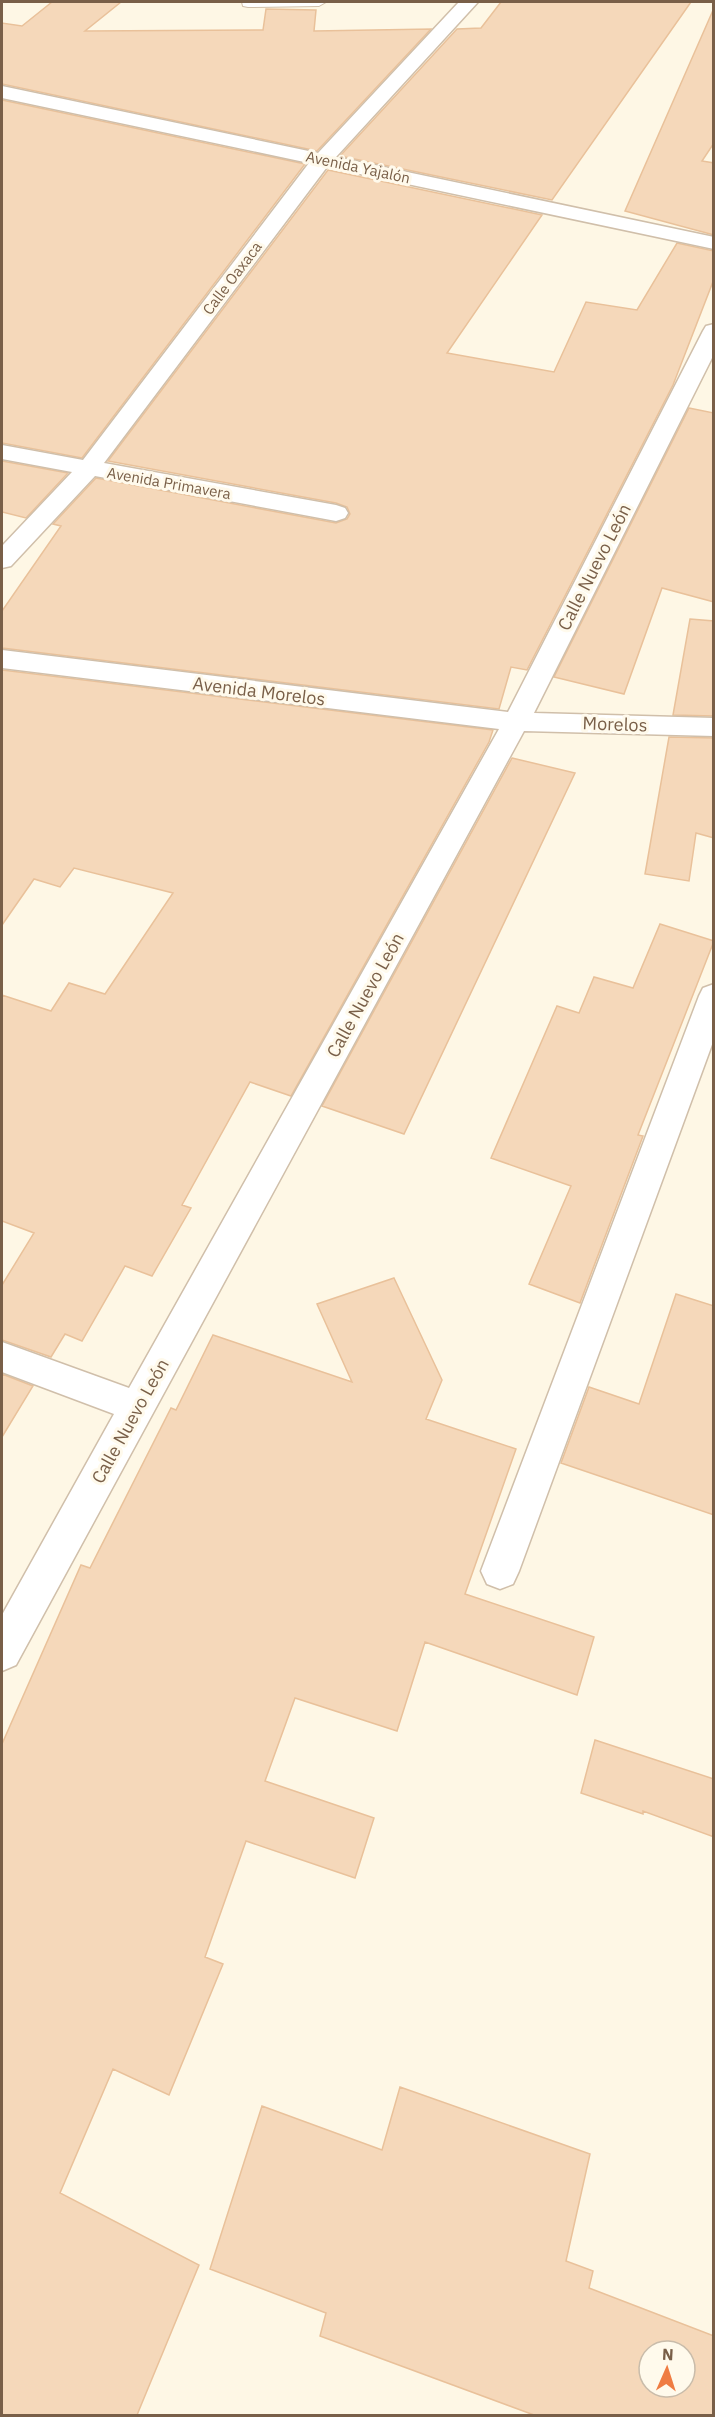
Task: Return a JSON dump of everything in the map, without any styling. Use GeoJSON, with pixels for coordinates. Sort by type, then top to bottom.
{"type":"FeatureCollection","features":[{"type":"Feature","properties":{"kind":"street","name":"Calle Oaxaca"},"geometry":{"type":"LineString","coordinates":[[2,560],[88,469],[322,160],[469,2]]}},
{"type":"Feature","properties":{"kind":"street","name":"Avenida Yajalón"},"geometry":{"type":"LineString","coordinates":[[2,92],[714,243]]}},
{"type":"Feature","properties":{"kind":"street","name":"Calle Nuevo León"},"geometry":{"type":"LineString","coordinates":[[2,1652],[516,722],[714,330]]}},
{"type":"Feature","properties":{"kind":"street","name":"Avenida Primavera"},"geometry":{"type":"LineString","coordinates":[[2,452],[336,513]]}},
{"type":"Feature","properties":{"kind":"street","name":"Avenida Morelos"},"geometry":{"type":"LineString","coordinates":[[2,659],[516,722]]}},
{"type":"Feature","properties":{"kind":"street","name":"Morelos"},"geometry":{"type":"LineString","coordinates":[[516,722],[714,727]]}},
{"type":"Feature","properties":{"kind":"street"},"geometry":{"type":"LineString","coordinates":[[500,1571],[714,996]]}},
{"type":"Feature","properties":{"kind":"street"},"geometry":{"type":"LineString","coordinates":[[2,1357],[137,1407]]}},
{"type":"Feature","properties":{"kind":"lane"},"geometry":{"type":"LineString","coordinates":[[248,3],[319,2]]}},
{"type":"Feature","properties":{"kind":"building"},"geometry":{"type":"Polygon","coordinates":[[[52,2],[121,2],[85,31],[263,30],[266,9],[316,10],[314,31],[431,29],[317,151],[2,84],[2,23],[22,26],[52,2]]]}},
{"type":"Feature","properties":{"kind":"building"},"geometry":{"type":"Polygon","coordinates":[[[501,2],[691,2],[552,200],[340,156],[457,29],[481,28],[501,2]]]}},
{"type":"Feature","properties":{"kind":"building"},"geometry":{"type":"Polygon","coordinates":[[[714,8],[714,143],[702,161],[714,163],[714,235],[625,211],[714,8]]]}},
{"type":"Feature","properties":{"kind":"building"},"geometry":{"type":"Polygon","coordinates":[[[2,100],[305,164],[82,458],[2,443],[2,100]]]}},
{"type":"Feature","properties":{"kind":"building"},"geometry":{"type":"Polygon","coordinates":[[[328,170],[542,215],[447,353],[554,372],[586,302],[637,310],[677,243],[714,251],[714,279],[673,385],[527,670],[511,667],[499,709],[2,648],[2,611],[61,526],[53,524],[96,478],[336,523],[347,519],[350,514],[347,507],[336,503],[108,461],[328,170]]]}},
{"type":"Feature","properties":{"kind":"building"},"geometry":{"type":"Polygon","coordinates":[[[689,408],[714,413],[714,602],[662,588],[624,694],[554,677],[689,408]]]}},
{"type":"Feature","properties":{"kind":"building"},"geometry":{"type":"Polygon","coordinates":[[[2,461],[68,473],[26,518],[2,512],[2,461]]]}},
{"type":"Feature","properties":{"kind":"building"},"geometry":{"type":"Polygon","coordinates":[[[690,619],[714,621],[714,716],[673,715],[690,619]]]}},
{"type":"Feature","properties":{"kind":"building"},"geometry":{"type":"Polygon","coordinates":[[[2,670],[493,730],[489,742],[291,1096],[250,1082],[182,1205],[191,1208],[152,1276],[125,1266],[82,1341],[65,1334],[51,1357],[2,1340],[2,1285],[34,1233],[2,1221],[2,995],[51,1011],[69,983],[105,994],[173,893],[74,868],[60,887],[34,879],[2,925],[2,670]]]}},
{"type":"Feature","properties":{"kind":"building"},"geometry":{"type":"Polygon","coordinates":[[[669,737],[714,738],[714,838],[696,833],[689,881],[645,874],[669,737]]]}},
{"type":"Feature","properties":{"kind":"building"},"geometry":{"type":"Polygon","coordinates":[[[512,758],[575,773],[404,1134],[322,1106],[512,758]]]}},
{"type":"Feature","properties":{"kind":"building"},"geometry":{"type":"Polygon","coordinates":[[[660,924],[714,941],[638,1135],[643,1136],[580,1303],[529,1284],[571,1186],[491,1158],[557,1006],[579,1013],[594,977],[633,988],[660,924]]]}},
{"type":"Feature","properties":{"kind":"building"},"geometry":{"type":"Polygon","coordinates":[[[394,1278],[442,1380],[426,1419],[516,1449],[465,1594],[594,1637],[577,1695],[425,1642],[397,1731],[295,1698],[265,1781],[374,1818],[355,1878],[246,1841],[205,1957],[223,1964],[169,2095],[113,2069],[60,2193],[199,2265],[137,2415],[2,2415],[2,1744],[81,1565],[90,1568],[171,1408],[176,1410],[213,1335],[352,1382],[317,1304],[394,1278]]]}},
{"type":"Feature","properties":{"kind":"building"},"geometry":{"type":"Polygon","coordinates":[[[676,1294],[714,1306],[714,1515],[561,1463],[589,1387],[639,1404],[676,1294]]]}},
{"type":"Feature","properties":{"kind":"building"},"geometry":{"type":"Polygon","coordinates":[[[2,1374],[33,1386],[2,1437],[2,1374]]]}},
{"type":"Feature","properties":{"kind":"building"},"geometry":{"type":"Polygon","coordinates":[[[595,1740],[714,1779],[714,1837],[643,1811],[643,1814],[581,1793],[595,1740]]]}},
{"type":"Feature","properties":{"kind":"building"},"geometry":{"type":"Polygon","coordinates":[[[400,2087],[590,2154],[566,2261],[593,2271],[589,2288],[714,2336],[714,2415],[534,2415],[320,2336],[326,2313],[210,2269],[262,2106],[382,2150],[400,2087]]]}}]}
